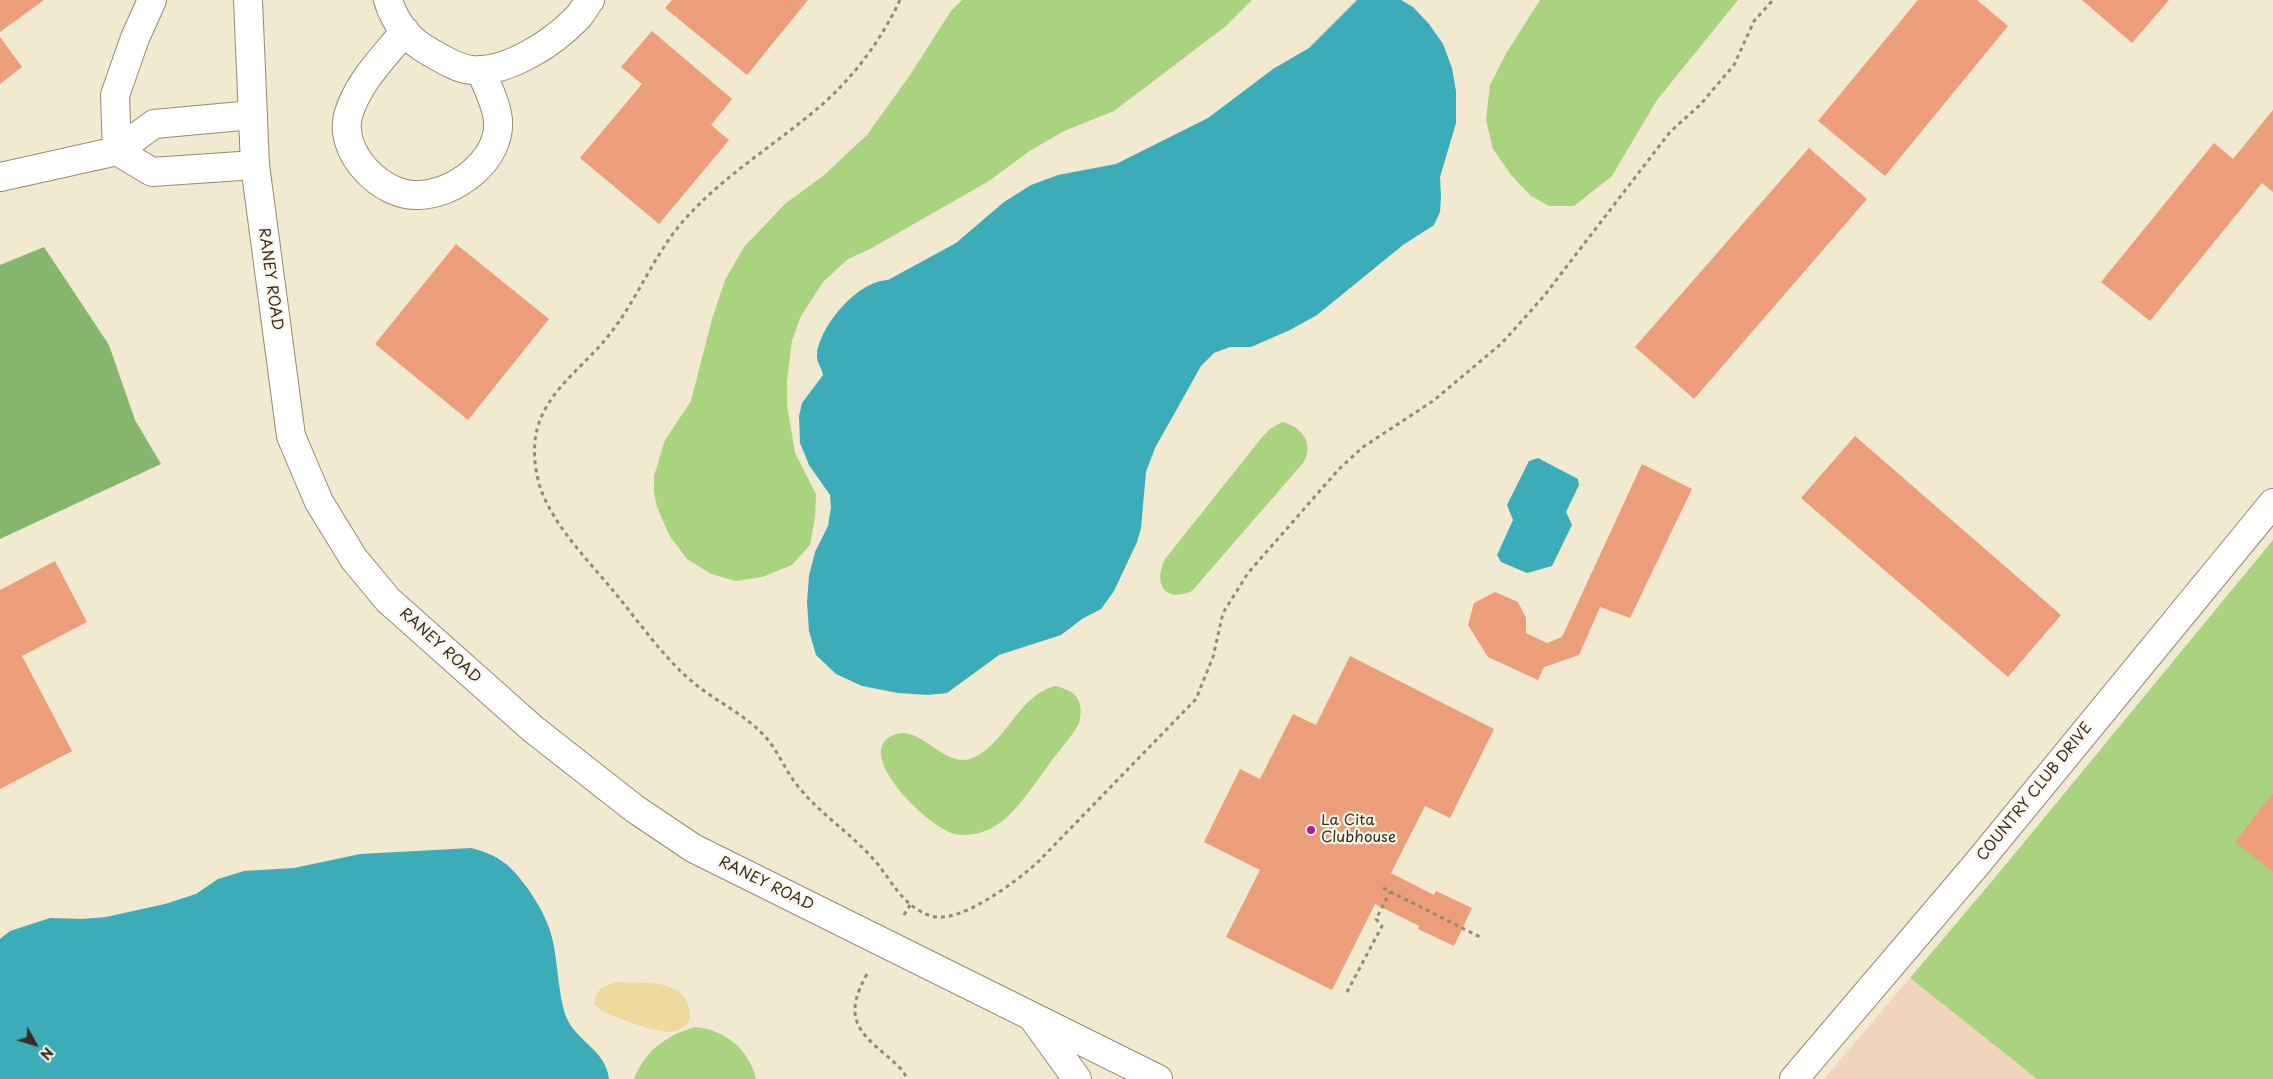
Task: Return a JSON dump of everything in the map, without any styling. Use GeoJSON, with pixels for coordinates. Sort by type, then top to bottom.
{"type":"FeatureCollection","features":[{"type":"Feature","properties":{"kind":"street"},"geometry":{"type":"LineString","coordinates":[[117,151],[115,95],[135,38],[152,0]]}},
{"type":"Feature","properties":{"kind":"street","name":"RANEY ROAD"},"geometry":{"type":"LineString","coordinates":[[248,0],[255,165],[291,436],[319,502],[354,559],[388,600],[533,729],[635,810],[693,848],[1158,1079]]}},
{"type":"Feature","properties":{"kind":"street"},"geometry":{"type":"LineString","coordinates":[[388,0],[392,12],[404,32],[421,47],[446,62],[471,70],[494,68],[521,58],[544,46],[577,18],[590,0]]}},
{"type":"Feature","properties":{"kind":"street"},"geometry":{"type":"LineString","coordinates":[[404,32],[370,74],[354,98],[348,118],[348,140],[355,157],[382,184],[400,193],[418,195],[442,190],[464,179],[486,160],[497,138],[498,120],[490,91],[480,70]]}},
{"type":"Feature","properties":{"kind":"street"},"geometry":{"type":"LineString","coordinates":[[0,177],[117,151],[154,124],[253,115]]}},
{"type":"Feature","properties":{"kind":"street"},"geometry":{"type":"LineString","coordinates":[[117,151],[152,172],[255,165]]}},
{"type":"Feature","properties":{"kind":"street","name":"COUNTRY CLUB DRIVE"},"geometry":{"type":"LineString","coordinates":[[1794,1079],[2269,515]]}},
{"type":"Feature","properties":{"kind":"street","name":"RANEY ROAD"},"geometry":{"type":"LineString","coordinates":[[1030,1015],[1077,1079]]}},
{"type":"Feature","properties":{"kind":"path"},"geometry":{"type":"LineString","coordinates":[[900,0],[876,44],[828,99],[736,173],[688,216],[675,232],[612,332],[547,405],[537,429],[534,454],[541,488],[554,517],[668,658],[692,681],[752,725],[768,740],[798,788],[876,862],[901,898],[910,905],[932,916],[944,918],[972,907],[1017,881],[1036,864],[1196,699],[1214,657],[1223,613],[1248,573],[1339,469],[1362,447],[1433,401],[1502,343],[1544,296],[1670,132],[1700,105],[1734,65],[1754,21],[1773,0]]}},
{"type":"Feature","properties":{"kind":"path"},"geometry":{"type":"LineString","coordinates":[[1383,888],[1482,938]]}},
{"type":"Feature","properties":{"kind":"path"},"geometry":{"type":"LineString","coordinates":[[1347,992],[1382,926],[1376,919],[1390,892]]}},
{"type":"Feature","properties":{"kind":"path"},"geometry":{"type":"LineString","coordinates":[[907,1079],[906,1074],[868,1040],[856,1024],[856,1006],[860,988],[910,905]]}},
{"type":"Feature","properties":{"kind":"shaded area"},"geometry":{"type":"Polygon","coordinates":[[[1910,978],[2037,1079],[1824,1079],[1910,978]]]}},
{"type":"Feature","properties":{"kind":"green space"},"geometry":{"type":"Polygon","coordinates":[[[962,0],[1252,0],[1226,26],[1114,111],[1064,131],[1028,152],[989,181],[870,249],[848,259],[823,282],[801,316],[792,340],[787,381],[787,405],[795,453],[816,494],[815,517],[810,545],[792,565],[762,577],[736,581],[711,574],[687,559],[669,535],[657,507],[654,492],[654,476],[665,440],[691,401],[712,319],[725,280],[744,247],[786,203],[823,176],[867,135],[910,75],[951,11],[962,0]]]}},
{"type":"Feature","properties":{"kind":"green space"},"geometry":{"type":"Polygon","coordinates":[[[1540,0],[1738,0],[1657,100],[1612,176],[1574,206],[1549,206],[1531,196],[1511,175],[1493,149],[1486,120],[1490,85],[1507,52],[1540,0]]]}},
{"type":"Feature","properties":{"kind":"green space"},"geometry":{"type":"Polygon","coordinates":[[[44,247],[109,345],[135,420],[161,464],[0,539],[0,265],[44,247]]]}},
{"type":"Feature","properties":{"kind":"green space"},"geometry":{"type":"Polygon","coordinates":[[[1282,422],[1301,432],[1304,437],[1308,450],[1303,463],[1192,591],[1174,595],[1168,593],[1161,583],[1160,576],[1165,559],[1263,436],[1282,422]]]}},
{"type":"Feature","properties":{"kind":"green space"},"geometry":{"type":"Polygon","coordinates":[[[2273,540],[2273,1079],[2037,1079],[1910,978],[2273,540]]]}},
{"type":"Feature","properties":{"kind":"green space"},"geometry":{"type":"Polygon","coordinates":[[[1055,686],[1069,691],[1078,699],[1081,709],[1079,724],[1018,805],[1003,821],[991,828],[976,834],[965,835],[955,834],[944,829],[930,820],[901,792],[882,762],[881,748],[888,738],[899,733],[910,734],[952,758],[963,760],[975,757],[996,740],[1022,708],[1032,699],[1042,691],[1055,686]]]}},
{"type":"Feature","properties":{"kind":"green space"},"geometry":{"type":"Polygon","coordinates":[[[695,1027],[716,1032],[734,1043],[748,1059],[756,1079],[634,1079],[644,1060],[658,1046],[675,1035],[695,1027]]]}},
{"type":"Feature","properties":{"kind":"sand"},"geometry":{"type":"Polygon","coordinates":[[[618,982],[654,984],[675,989],[683,996],[688,1005],[690,1019],[680,1029],[664,1032],[607,1013],[594,1004],[596,995],[602,989],[618,982]]]}},
{"type":"Feature","properties":{"kind":"water"},"geometry":{"type":"Polygon","coordinates":[[[1357,0],[1401,0],[1413,7],[1429,24],[1443,44],[1452,68],[1456,91],[1456,123],[1440,177],[1440,212],[1434,225],[1403,245],[1317,315],[1290,330],[1251,347],[1230,347],[1214,353],[1201,366],[1155,448],[1146,472],[1141,528],[1137,542],[1114,591],[1101,609],[1082,619],[1061,635],[999,655],[947,693],[928,695],[898,693],[862,686],[836,674],[816,655],[809,631],[807,602],[809,576],[815,552],[828,526],[831,507],[830,495],[809,465],[800,443],[799,416],[802,403],[823,375],[817,360],[817,354],[820,342],[833,318],[853,296],[876,282],[888,280],[956,243],[1004,202],[1031,185],[1058,175],[1116,164],[1208,118],[1273,69],[1309,48],[1357,0]]]}},
{"type":"Feature","properties":{"kind":"water"},"geometry":{"type":"Polygon","coordinates":[[[1538,458],[1578,479],[1579,485],[1566,512],[1572,525],[1552,566],[1527,573],[1501,562],[1497,555],[1513,520],[1507,505],[1529,461],[1538,458]]]}},
{"type":"Feature","properties":{"kind":"water"},"geometry":{"type":"Polygon","coordinates":[[[471,848],[490,854],[506,864],[521,879],[535,900],[551,932],[565,1014],[575,1031],[602,1060],[607,1069],[609,1079],[0,1079],[0,939],[10,931],[50,918],[82,919],[106,917],[165,904],[196,894],[218,879],[244,871],[294,868],[360,854],[471,848]]]}},
{"type":"Feature","properties":{"kind":"building"},"geometry":{"type":"Polygon","coordinates":[[[0,0],[44,0],[0,32],[0,0]]]}},
{"type":"Feature","properties":{"kind":"building"},"geometry":{"type":"Polygon","coordinates":[[[672,0],[808,0],[747,75],[665,8],[672,0]]]}},
{"type":"Feature","properties":{"kind":"building"},"geometry":{"type":"Polygon","coordinates":[[[1918,0],[1977,0],[2008,26],[1885,176],[1818,121],[1918,0]]]}},
{"type":"Feature","properties":{"kind":"building"},"geometry":{"type":"Polygon","coordinates":[[[2082,0],[2169,0],[2132,43],[2082,0]]]}},
{"type":"Feature","properties":{"kind":"building"},"geometry":{"type":"Polygon","coordinates":[[[652,31],[732,99],[711,125],[729,140],[659,224],[580,158],[642,84],[621,67],[652,31]]]}},
{"type":"Feature","properties":{"kind":"building"},"geometry":{"type":"Polygon","coordinates":[[[0,37],[22,67],[0,84],[0,37]]]}},
{"type":"Feature","properties":{"kind":"building"},"geometry":{"type":"Polygon","coordinates":[[[2273,110],[2273,192],[2262,183],[2150,321],[2101,282],[2214,143],[2233,159],[2273,110]]]}},
{"type":"Feature","properties":{"kind":"building"},"geometry":{"type":"Polygon","coordinates":[[[1809,148],[1867,199],[1694,399],[1635,347],[1809,148]]]}},
{"type":"Feature","properties":{"kind":"building"},"geometry":{"type":"Polygon","coordinates":[[[456,244],[549,319],[468,420],[375,344],[456,244]]]}},
{"type":"Feature","properties":{"kind":"building"},"geometry":{"type":"Polygon","coordinates":[[[1855,436],[2061,615],[2008,677],[1801,498],[1855,436]]]}},
{"type":"Feature","properties":{"kind":"building"},"geometry":{"type":"Polygon","coordinates":[[[1642,464],[1692,489],[1630,618],[1600,607],[1579,655],[1544,667],[1538,680],[1488,657],[1468,625],[1474,603],[1495,592],[1518,602],[1526,618],[1526,633],[1547,643],[1562,637],[1642,464]]]}},
{"type":"Feature","properties":{"kind":"building"},"geometry":{"type":"Polygon","coordinates":[[[55,561],[87,622],[22,656],[72,751],[0,789],[0,590],[55,561]]]}},
{"type":"Feature","properties":{"kind":"building","name":"La Cita Clubhouse"},"geometry":{"type":"Polygon","coordinates":[[[1350,656],[1494,729],[1450,818],[1425,806],[1391,873],[1434,895],[1436,891],[1472,908],[1454,946],[1418,929],[1419,926],[1375,904],[1332,990],[1226,937],[1260,870],[1204,842],[1240,769],[1260,779],[1293,714],[1316,725],[1350,656]]]}},
{"type":"Feature","properties":{"kind":"building"},"geometry":{"type":"Polygon","coordinates":[[[2273,793],[2273,872],[2235,842],[2273,793]]]}},
{"type":"Feature","properties":{"kind":"place","name":"La Cita Clubhouse"},"geometry":{"type":"Point","coordinates":[1311,830]}}]}
